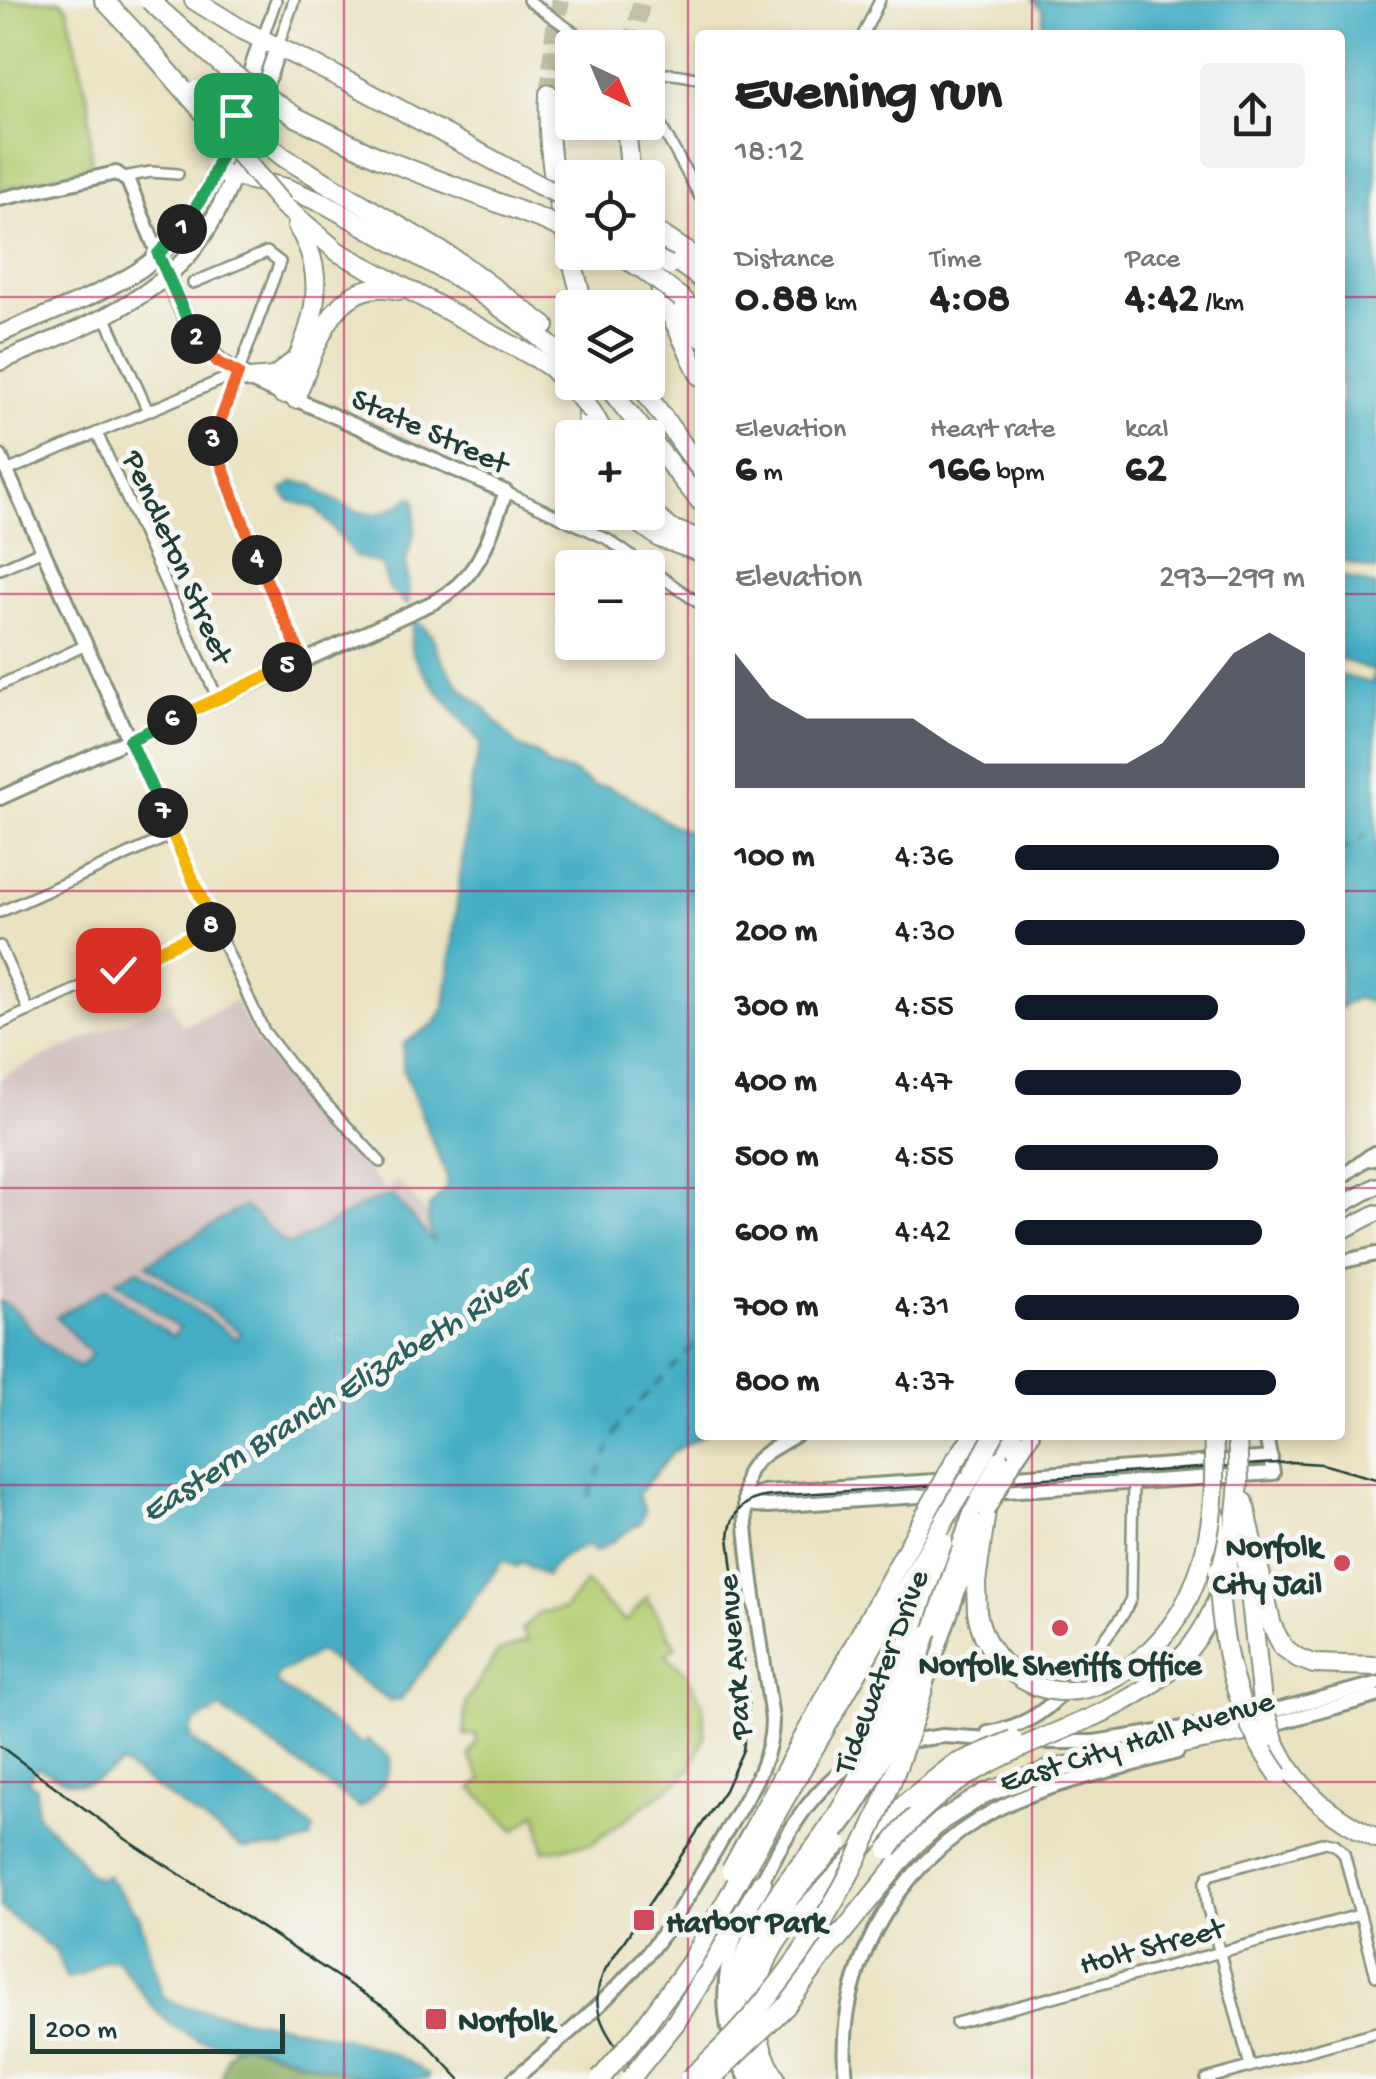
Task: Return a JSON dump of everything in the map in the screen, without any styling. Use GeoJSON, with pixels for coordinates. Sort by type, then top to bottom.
{"type":"FeatureCollection","features":[{"type":"Feature","properties":{"kind":"highway"},"geometry":{"type":"LineString","coordinates":[[104,0],[205,99],[285,158],[484,278],[555,338]]}},
{"type":"Feature","properties":{"kind":"highway"},"geometry":{"type":"LineString","coordinates":[[149,0],[217,62],[296,117],[380,158],[555,224]]}},
{"type":"Feature","properties":{"kind":"highway"},"geometry":{"type":"LineString","coordinates":[[194,0],[555,188]]}},
{"type":"Feature","properties":{"kind":"highway"},"geometry":{"type":"LineString","coordinates":[[137,34],[283,205],[307,244],[316,275],[316,305],[288,396]]}},
{"type":"Feature","properties":{"kind":"highway"},"geometry":{"type":"LineString","coordinates":[[549,94],[555,195]]}},
{"type":"Feature","properties":{"kind":"highway"},"geometry":{"type":"LineString","coordinates":[[224,175],[286,188],[346,215],[465,282],[555,350]]}},
{"type":"Feature","properties":{"kind":"highway"},"geometry":{"type":"LineString","coordinates":[[283,205],[338,252],[555,369]]}},
{"type":"Feature","properties":{"kind":"highway"},"geometry":{"type":"LineString","coordinates":[[665,243],[695,258]]}},
{"type":"Feature","properties":{"kind":"highway"},"geometry":{"type":"LineString","coordinates":[[666,259],[695,278]]}},
{"type":"Feature","properties":{"kind":"highway"},"geometry":{"type":"LineString","coordinates":[[652,270],[695,311]]}},
{"type":"Feature","properties":{"kind":"highway"},"geometry":{"type":"LineString","coordinates":[[657,270],[663,298],[695,365]]}},
{"type":"Feature","properties":{"kind":"highway"},"geometry":{"type":"LineString","coordinates":[[664,270],[682,315],[695,331]]}},
{"type":"Feature","properties":{"kind":"highway"},"geometry":{"type":"LineString","coordinates":[[288,396],[342,302],[374,286],[419,294]]}},
{"type":"Feature","properties":{"kind":"highway"},"geometry":{"type":"LineString","coordinates":[[243,376],[274,377],[300,353]]}},
{"type":"Feature","properties":{"kind":"highway"},"geometry":{"type":"LineString","coordinates":[[604,400],[626,420]]}},
{"type":"Feature","properties":{"kind":"highway"},"geometry":{"type":"LineString","coordinates":[[618,400],[633,420]]}},
{"type":"Feature","properties":{"kind":"highway"},"geometry":{"type":"LineString","coordinates":[[651,400],[695,461]]}},
{"type":"Feature","properties":{"kind":"highway"},"geometry":{"type":"LineString","coordinates":[[665,459],[695,496]]}},
{"type":"Feature","properties":{"kind":"highway"},"geometry":{"type":"LineString","coordinates":[[665,524],[695,537]]}},
{"type":"Feature","properties":{"kind":"highway"},"geometry":{"type":"LineString","coordinates":[[649,530],[695,550]]}},
{"type":"Feature","properties":{"kind":"highway"},"geometry":{"type":"LineString","coordinates":[[650,2020],[954,1461],[970,1440]]}},
{"type":"Feature","properties":{"kind":"highway"},"geometry":{"type":"LineString","coordinates":[[600,2079],[650,2020],[691,1962],[991,1440]]}},
{"type":"Feature","properties":{"kind":"highway"},"geometry":{"type":"LineString","coordinates":[[1213,1440],[1218,1592],[1227,1656],[1244,1714],[1279,1775],[1320,1817],[1376,1851]]}},
{"type":"Feature","properties":{"kind":"highway"},"geometry":{"type":"LineString","coordinates":[[1238,1440],[1254,1653],[1272,1737],[1292,1774],[1311,1796],[1376,1838]]}},
{"type":"Feature","properties":{"kind":"highway"},"geometry":{"type":"LineString","coordinates":[[630,2079],[676,2022],[770,1888],[799,1876],[838,1817],[864,1768],[936,1558],[968,1480]]}},
{"type":"Feature","properties":{"kind":"highway"},"geometry":{"type":"LineString","coordinates":[[834,1943],[888,1850],[911,1820],[955,1781],[1145,1690],[1184,1656],[1222,1592],[1233,1549],[1240,1481]]}},
{"type":"Feature","properties":{"kind":"highway"},"geometry":{"type":"LineString","coordinates":[[1240,1481],[1271,1620],[1280,1643],[1292,1656],[1308,1662],[1376,1666]]}},
{"type":"Feature","properties":{"kind":"highway"},"geometry":{"type":"LineString","coordinates":[[979,1512],[977,1612],[991,1650],[1006,1668],[1027,1682],[1070,1691],[1114,1678],[1157,1643],[1184,1605],[1205,1549],[1215,1484]]}},
{"type":"Feature","properties":{"kind":"highway"},"geometry":{"type":"LineString","coordinates":[[689,2079],[770,1996],[833,1907],[890,1793],[924,1686]]}},
{"type":"Feature","properties":{"kind":"highway"},"geometry":{"type":"LineString","coordinates":[[755,2027],[759,1984],[774,1946],[909,1800],[943,1772],[977,1754],[1049,1727],[1095,1716]]}},
{"type":"Feature","properties":{"kind":"highway"},"geometry":{"type":"LineString","coordinates":[[710,2079],[786,2006],[912,1847],[942,1820],[985,1794],[1051,1769],[1250,1731]]}},
{"type":"Feature","properties":{"kind":"highway"},"geometry":{"type":"LineString","coordinates":[[757,2079],[742,2031],[740,1978],[770,1888]]}},
{"type":"Feature","properties":{"kind":"highway","name":"Tidewater Drive"},"geometry":{"type":"LineString","coordinates":[[755,2027],[776,2079]]}},
{"type":"Feature","properties":{"kind":"main road"},"geometry":{"type":"LineString","coordinates":[[0,362],[105,316],[167,276],[198,243],[270,43]]}},
{"type":"Feature","properties":{"kind":"main road"},"geometry":{"type":"LineString","coordinates":[[0,200],[109,172],[124,176],[158,254]]}},
{"type":"Feature","properties":{"kind":"main road"},"geometry":{"type":"LineString","coordinates":[[0,334],[128,278],[158,254],[224,175]]}},
{"type":"Feature","properties":{"kind":"main road","name":"State Street"},"geometry":{"type":"LineString","coordinates":[[158,254],[198,342],[219,363],[506,492]]}},
{"type":"Feature","properties":{"kind":"main road"},"geometry":{"type":"LineString","coordinates":[[0,456],[130,740]]}},
{"type":"Feature","properties":{"kind":"main road"},"geometry":{"type":"LineString","coordinates":[[0,798],[455,589],[472,574],[506,492]]}},
{"type":"Feature","properties":{"kind":"main road"},"geometry":{"type":"LineString","coordinates":[[1345,1175],[1374,1156]]}},
{"type":"Feature","properties":{"kind":"main road"},"geometry":{"type":"LineString","coordinates":[[1345,1203],[1376,1186]]}},
{"type":"Feature","properties":{"kind":"main road"},"geometry":{"type":"LineString","coordinates":[[1345,1229],[1376,1213]]}},
{"type":"Feature","properties":{"kind":"main road"},"geometry":{"type":"LineString","coordinates":[[1345,1261],[1376,1254]]}},
{"type":"Feature","properties":{"kind":"main road"},"geometry":{"type":"LineString","coordinates":[[789,1440],[752,1466],[745,1501],[763,1492],[1272,1465],[1267,1440]]}},
{"type":"Feature","properties":{"kind":"main road"},"geometry":{"type":"LineString","coordinates":[[1008,1457],[1014,1440]]}},
{"type":"Feature","properties":{"kind":"main road"},"geometry":{"type":"LineString","coordinates":[[1008,1457],[1025,1440]]}},
{"type":"Feature","properties":{"kind":"main road","name":"Tidewater Drive"},"geometry":{"type":"LineString","coordinates":[[755,2027],[751,1988],[758,1952],[799,1876],[840,1829],[873,1782],[935,1634],[979,1512],[1008,1457]]}},
{"type":"Feature","properties":{"kind":"main road","name":"Park Avenue"},"geometry":{"type":"LineString","coordinates":[[514,2079],[602,2002],[655,1944],[687,1898],[763,1767],[772,1720],[745,1501]]}},
{"type":"Feature","properties":{"kind":"main road","name":"Tidewater Drive"},"geometry":{"type":"LineString","coordinates":[[799,1876],[868,1808],[891,1767],[924,1686],[935,1634]]}},
{"type":"Feature","properties":{"kind":"main road"},"geometry":{"type":"LineString","coordinates":[[968,1737],[1029,1722],[1049,1708],[1076,1678]]}},
{"type":"Feature","properties":{"kind":"main road","name":"East City Hall Avenue"},"geometry":{"type":"LineString","coordinates":[[747,2079],[730,2036],[726,1984],[734,1940],[770,1888],[809,1804],[845,1768],[902,1741],[932,1736],[1094,1742],[1242,1720],[1376,1684]]}},
{"type":"Feature","properties":{"kind":"main road","name":"East City Hall Avenue"},"geometry":{"type":"LineString","coordinates":[[846,2079],[846,2014],[861,1960],[900,1891],[942,1846],[978,1820],[1018,1800],[1376,1696]]}},
{"type":"Feature","properties":{"kind":"street"},"geometry":{"type":"LineString","coordinates":[[270,43],[276,0]]}},
{"type":"Feature","properties":{"kind":"street"},"geometry":{"type":"LineString","coordinates":[[270,43],[294,0]]}},
{"type":"Feature","properties":{"kind":"street"},"geometry":{"type":"LineString","coordinates":[[528,0],[570,30]]}},
{"type":"Feature","properties":{"kind":"street"},"geometry":{"type":"LineString","coordinates":[[866,30],[880,0]]}},
{"type":"Feature","properties":{"kind":"street"},"geometry":{"type":"LineString","coordinates":[[665,74],[695,78]]}},
{"type":"Feature","properties":{"kind":"street"},"geometry":{"type":"LineString","coordinates":[[665,133],[695,188]]}},
{"type":"Feature","properties":{"kind":"street"},"geometry":{"type":"LineString","coordinates":[[124,176],[178,174]]}},
{"type":"Feature","properties":{"kind":"street"},"geometry":{"type":"LineString","coordinates":[[193,283],[267,252],[281,266],[243,376],[214,432],[214,447],[250,546],[303,660]]}},
{"type":"Feature","properties":{"kind":"street"},"geometry":{"type":"LineString","coordinates":[[105,316],[148,412]]}},
{"type":"Feature","properties":{"kind":"street"},"geometry":{"type":"LineString","coordinates":[[7,472],[243,376]]}},
{"type":"Feature","properties":{"kind":"street","name":"Pendleton Street"},"geometry":{"type":"LineString","coordinates":[[97,433],[218,699]]}},
{"type":"Feature","properties":{"kind":"street","name":"State Street"},"geometry":{"type":"LineString","coordinates":[[506,492],[591,530],[623,550]]}},
{"type":"Feature","properties":{"kind":"street"},"geometry":{"type":"LineString","coordinates":[[0,570],[43,550]]}},
{"type":"Feature","properties":{"kind":"street","name":"State Street"},"geometry":{"type":"LineString","coordinates":[[665,579],[695,600]]}},
{"type":"Feature","properties":{"kind":"street"},"geometry":{"type":"LineString","coordinates":[[0,685],[86,646]]}},
{"type":"Feature","properties":{"kind":"street"},"geometry":{"type":"LineString","coordinates":[[130,740],[264,1031],[380,1162]]}},
{"type":"Feature","properties":{"kind":"street"},"geometry":{"type":"LineString","coordinates":[[0,912],[172,835]]}},
{"type":"Feature","properties":{"kind":"street"},"geometry":{"type":"LineString","coordinates":[[0,1024],[214,926]]}},
{"type":"Feature","properties":{"kind":"street"},"geometry":{"type":"LineString","coordinates":[[0,946],[28,1011]]}},
{"type":"Feature","properties":{"kind":"street"},"geometry":{"type":"LineString","coordinates":[[1076,1678],[1131,1598],[1132,1475]]}},
{"type":"Feature","properties":{"kind":"street"},"geometry":{"type":"LineString","coordinates":[[1250,2066],[1207,1905],[1206,1879],[1212,1874],[1311,1846],[1330,1842],[1340,1847],[1376,1976]]}},
{"type":"Feature","properties":{"kind":"street","name":"Holt Street"},"geometry":{"type":"LineString","coordinates":[[956,2024],[1359,1915]]}},
{"type":"Feature","properties":{"kind":"street"},"geometry":{"type":"LineString","coordinates":[[1206,2079],[1376,2032]]}},
{"type":"Feature","properties":{"kind":"shaded area"},"geometry":{"type":"Polygon","coordinates":[[[171,1000],[182,1027],[236,1001],[255,1040],[385,1190],[398,1180],[453,1245],[0,1526],[0,1077],[171,1000]]]}},
{"type":"Feature","properties":{"kind":"green space"},"geometry":{"type":"Polygon","coordinates":[[[0,0],[60,0],[67,7],[89,103],[91,167],[0,190],[0,0]]]}},
{"type":"Feature","properties":{"kind":"green space","name":"Harbor Park"},"geometry":{"type":"Polygon","coordinates":[[[587,1582],[626,1622],[647,1597],[676,1647],[665,1655],[686,1672],[702,1702],[705,1735],[692,1767],[681,1779],[593,1843],[544,1851],[537,1813],[515,1830],[472,1788],[482,1780],[469,1756],[477,1735],[464,1735],[466,1702],[498,1652],[528,1640],[521,1630],[540,1612],[564,1609],[587,1582]]]}},
{"type":"Feature","properties":{"kind":"green space"},"geometry":{"type":"Polygon","coordinates":[[[244,2044],[323,2068],[380,2079],[222,2079],[230,2052],[244,2044]]]}},
{"type":"Feature","properties":{"kind":"water"},"geometry":{"type":"Polygon","coordinates":[[[1033,0],[1376,0],[1376,571],[1345,562],[1345,30],[1043,30],[1043,10],[1033,0]]]}},
{"type":"Feature","properties":{"kind":"water"},"geometry":{"type":"Polygon","coordinates":[[[294,482],[314,485],[327,496],[369,514],[393,508],[411,497],[415,499],[415,531],[406,560],[407,605],[389,588],[381,564],[356,557],[316,508],[288,500],[282,490],[294,482]]]}},
{"type":"Feature","properties":{"kind":"water"},"geometry":{"type":"Polygon","coordinates":[[[1345,577],[1376,586],[1376,1005],[1357,998],[1345,1005],[1345,676],[1371,683],[1375,671],[1345,661],[1345,577]]]}},
{"type":"Feature","properties":{"kind":"water","name":"Eastern Branch Elizabeth River"},"geometry":{"type":"Polygon","coordinates":[[[416,620],[432,635],[439,655],[460,687],[517,746],[537,754],[549,767],[573,772],[593,786],[608,787],[632,798],[666,822],[695,835],[695,1440],[672,1453],[638,1495],[645,1511],[640,1523],[596,1552],[586,1546],[573,1551],[546,1576],[521,1562],[516,1567],[503,1560],[401,1700],[390,1701],[319,1652],[277,1675],[276,1683],[362,1745],[367,1740],[390,1757],[386,1779],[360,1808],[221,1709],[195,1722],[190,1732],[193,1741],[314,1829],[310,1840],[283,1848],[244,1849],[121,1764],[98,1779],[80,1784],[38,1767],[28,1781],[36,1788],[37,1815],[77,1855],[87,1872],[97,1879],[107,1876],[139,1916],[163,1996],[187,2007],[357,2042],[409,2062],[429,2076],[380,2079],[352,2075],[259,2047],[199,2040],[174,2027],[155,2010],[116,1959],[102,1961],[81,1975],[66,1978],[56,1952],[0,1908],[0,1301],[15,1311],[43,1342],[78,1368],[92,1355],[56,1317],[106,1288],[172,1337],[179,1329],[116,1281],[138,1269],[236,1339],[241,1333],[147,1264],[244,1206],[288,1245],[366,1204],[393,1196],[434,1243],[428,1223],[429,1207],[446,1188],[447,1177],[403,1070],[403,1044],[435,1023],[445,1007],[471,784],[481,744],[414,656],[412,622],[416,620]]]}},
{"type":"Feature","properties":{"kind":"ferry route"},"geometry":{"type":"LineString","coordinates":[[1345,849],[1376,828]]}},
{"type":"Feature","properties":{"kind":"ferry route"},"geometry":{"type":"LineString","coordinates":[[588,1497],[621,1421],[695,1344]]}},
{"type":"Feature","properties":{"kind":"tunnel"},"geometry":{"type":"LineString","coordinates":[[549,94],[561,0]]}},
{"type":"Feature","properties":{"kind":"tunnel"},"geometry":{"type":"LineString","coordinates":[[635,30],[642,0]]}},
{"type":"Feature","properties":{"kind":"tram line"},"geometry":{"type":"LineString","coordinates":[[642,2079],[604,2028],[597,2000],[599,1984],[725,1790],[743,1750],[749,1703],[729,1537],[741,1508],[771,1496],[1292,1462],[1321,1464],[1376,1479]]}},
{"type":"Feature","properties":{"kind":"railway"},"geometry":{"type":"LineString","coordinates":[[0,1746],[127,1840],[387,2009],[460,2079]]}},
{"type":"Feature","properties":{"kind":"place","name":"Norfolk City Jail"},"geometry":{"type":"Point","coordinates":[1342,1563]}},
{"type":"Feature","properties":{"kind":"place","name":"Norfolk Sheriffs Office"},"geometry":{"type":"Point","coordinates":[1060,1628]}},
{"type":"Feature","properties":{"kind":"place","name":"Harbor Park"},"geometry":{"type":"Point","coordinates":[644,1920]}},
{"type":"Feature","properties":{"kind":"place","name":"Norfolk"},"geometry":{"type":"Point","coordinates":[436,2019]}},
{"type":"Feature","properties":{"kind":"route"},"geometry":{"type":"LineString","coordinates":[[118,970],[214,926],[130,740],[303,660],[250,546],[214,447],[214,432],[238,373],[219,363],[191,332],[158,254],[201,201],[236,115]]}}]}
